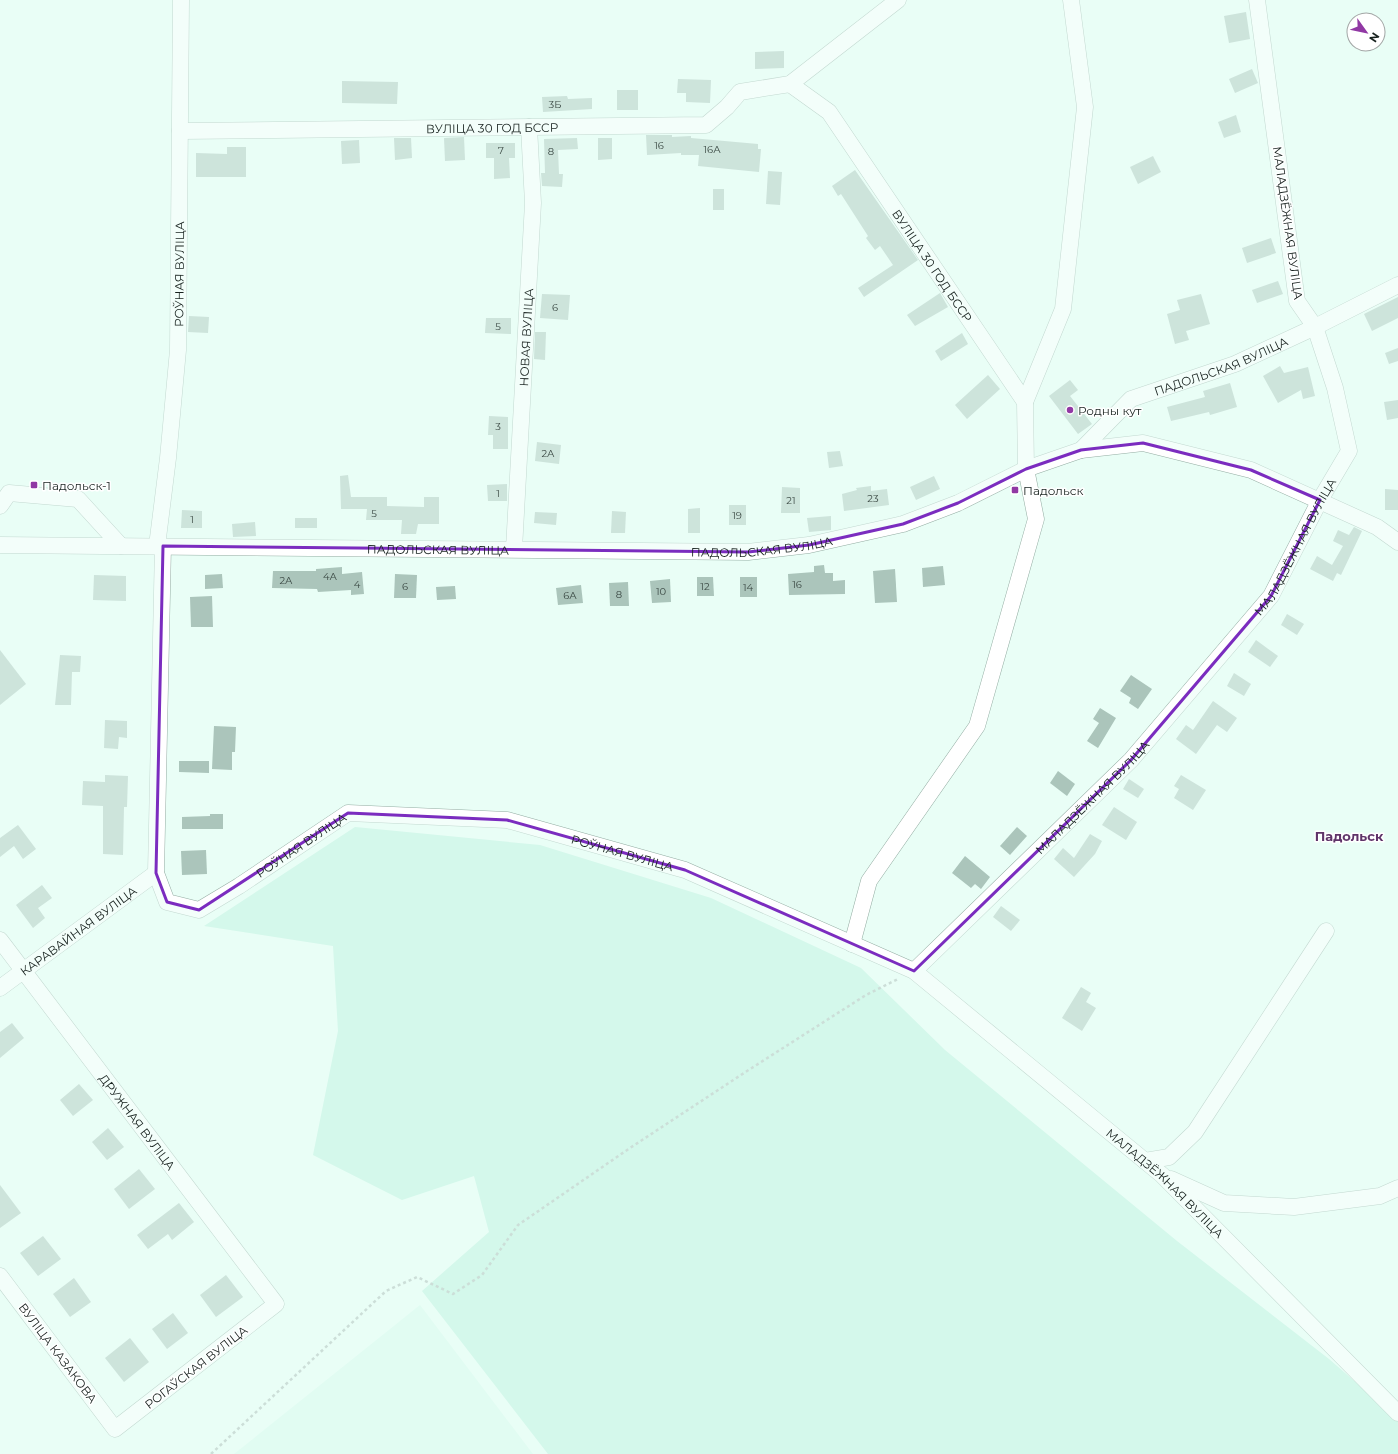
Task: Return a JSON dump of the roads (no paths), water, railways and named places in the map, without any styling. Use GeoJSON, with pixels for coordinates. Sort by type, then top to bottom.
{"type":"FeatureCollection","features":[{"type":"Feature","properties":{"kind":"street","name":"РОЎНАЯ ВУЛІЦА"},"geometry":{"type":"LineString","coordinates":[[181,0],[178,350],[160,546],[156,873],[167,902],[199,910],[239,886],[348,813],[507,820],[686,870],[852,944]]}},
{"type":"Feature","properties":{"kind":"street","name":"ВУЛІЦА 30 ГОД БССР"},"geometry":{"type":"LineString","coordinates":[[180,131],[706,125],[727,107],[740,92],[790,84],[898,0]]}},
{"type":"Feature","properties":{"kind":"street"},"geometry":{"type":"LineString","coordinates":[[852,944],[870,881],[976,726],[1036,519],[1026,469],[1025,402],[1063,308],[1084,107],[1071,0]]}},
{"type":"Feature","properties":{"kind":"street","name":"МАЛАДЗЁЖНАЯ ВУЛІЦА"},"geometry":{"type":"LineString","coordinates":[[914,971],[1131,760],[1271,596],[1320,500],[1348,450],[1335,388],[1315,327],[1297,301],[1258,0]]}},
{"type":"Feature","properties":{"kind":"street","name":"ВУЛІЦА 30 ГОД БССР"},"geometry":{"type":"LineString","coordinates":[[790,84],[829,112],[1025,402]]}},
{"type":"Feature","properties":{"kind":"street","name":"НОВАЯ ВУЛІЦА"},"geometry":{"type":"LineString","coordinates":[[514,549],[533,203],[529,127]]}},
{"type":"Feature","properties":{"kind":"street","name":"ПАДОЛЬСКАЯ ВУЛІЦА"},"geometry":{"type":"LineString","coordinates":[[0,545],[748,552],[809,546],[903,524],[958,503],[1026,469],[1081,450],[1132,399],[1235,364],[1315,327],[1398,285]]}},
{"type":"Feature","properties":{"kind":"street"},"geometry":{"type":"LineString","coordinates":[[1081,450],[1142,443],[1251,470],[1377,527],[1398,542]]}},
{"type":"Feature","properties":{"kind":"street"},"geometry":{"type":"LineString","coordinates":[[0,506],[9,493],[78,499],[121,546]]}},
{"type":"Feature","properties":{"kind":"street","name":"КАРАВАЙНАЯ ВУЛІЦА"},"geometry":{"type":"LineString","coordinates":[[0,988],[156,873]]}},
{"type":"Feature","properties":{"kind":"street"},"geometry":{"type":"LineString","coordinates":[[1145,1161],[1169,1157],[1195,1132],[1326,931]]}},
{"type":"Feature","properties":{"kind":"street","name":"ДРУЖНАЯ ВУЛІЦА"},"geometry":{"type":"LineString","coordinates":[[0,940],[276,1304]]}},
{"type":"Feature","properties":{"kind":"street","name":"МАЛАДЗЁЖНАЯ ВУЛІЦА"},"geometry":{"type":"LineString","coordinates":[[852,944],[914,971],[1162,1175],[1398,1414]]}},
{"type":"Feature","properties":{"kind":"street"},"geometry":{"type":"LineString","coordinates":[[1162,1175],[1224,1203],[1294,1207],[1380,1196],[1398,1188]]}},
{"type":"Feature","properties":{"kind":"street","name":"ВУЛІЦА КАЗАКОВА"},"geometry":{"type":"LineString","coordinates":[[0,1276],[115,1429]]}},
{"type":"Feature","properties":{"kind":"street","name":"РОГАЎСКАЯ ВУЛІЦА"},"geometry":{"type":"LineString","coordinates":[[115,1429],[276,1304]]}},
{"type":"Feature","properties":{"kind":"place","name":"Родны кут"},"geometry":{"type":"Point","coordinates":[1070,410]}},
{"type":"Feature","properties":{"kind":"place","name":"Падольск-1"},"geometry":{"type":"Point","coordinates":[34,485]}},
{"type":"Feature","properties":{"kind":"place","name":"Падольск"},"geometry":{"type":"Point","coordinates":[1015,490]}},
{"type":"Feature","properties":{"kind":"district","name":"Падольск"},"geometry":{"type":"Point","coordinates":[1349,836]}}]}
